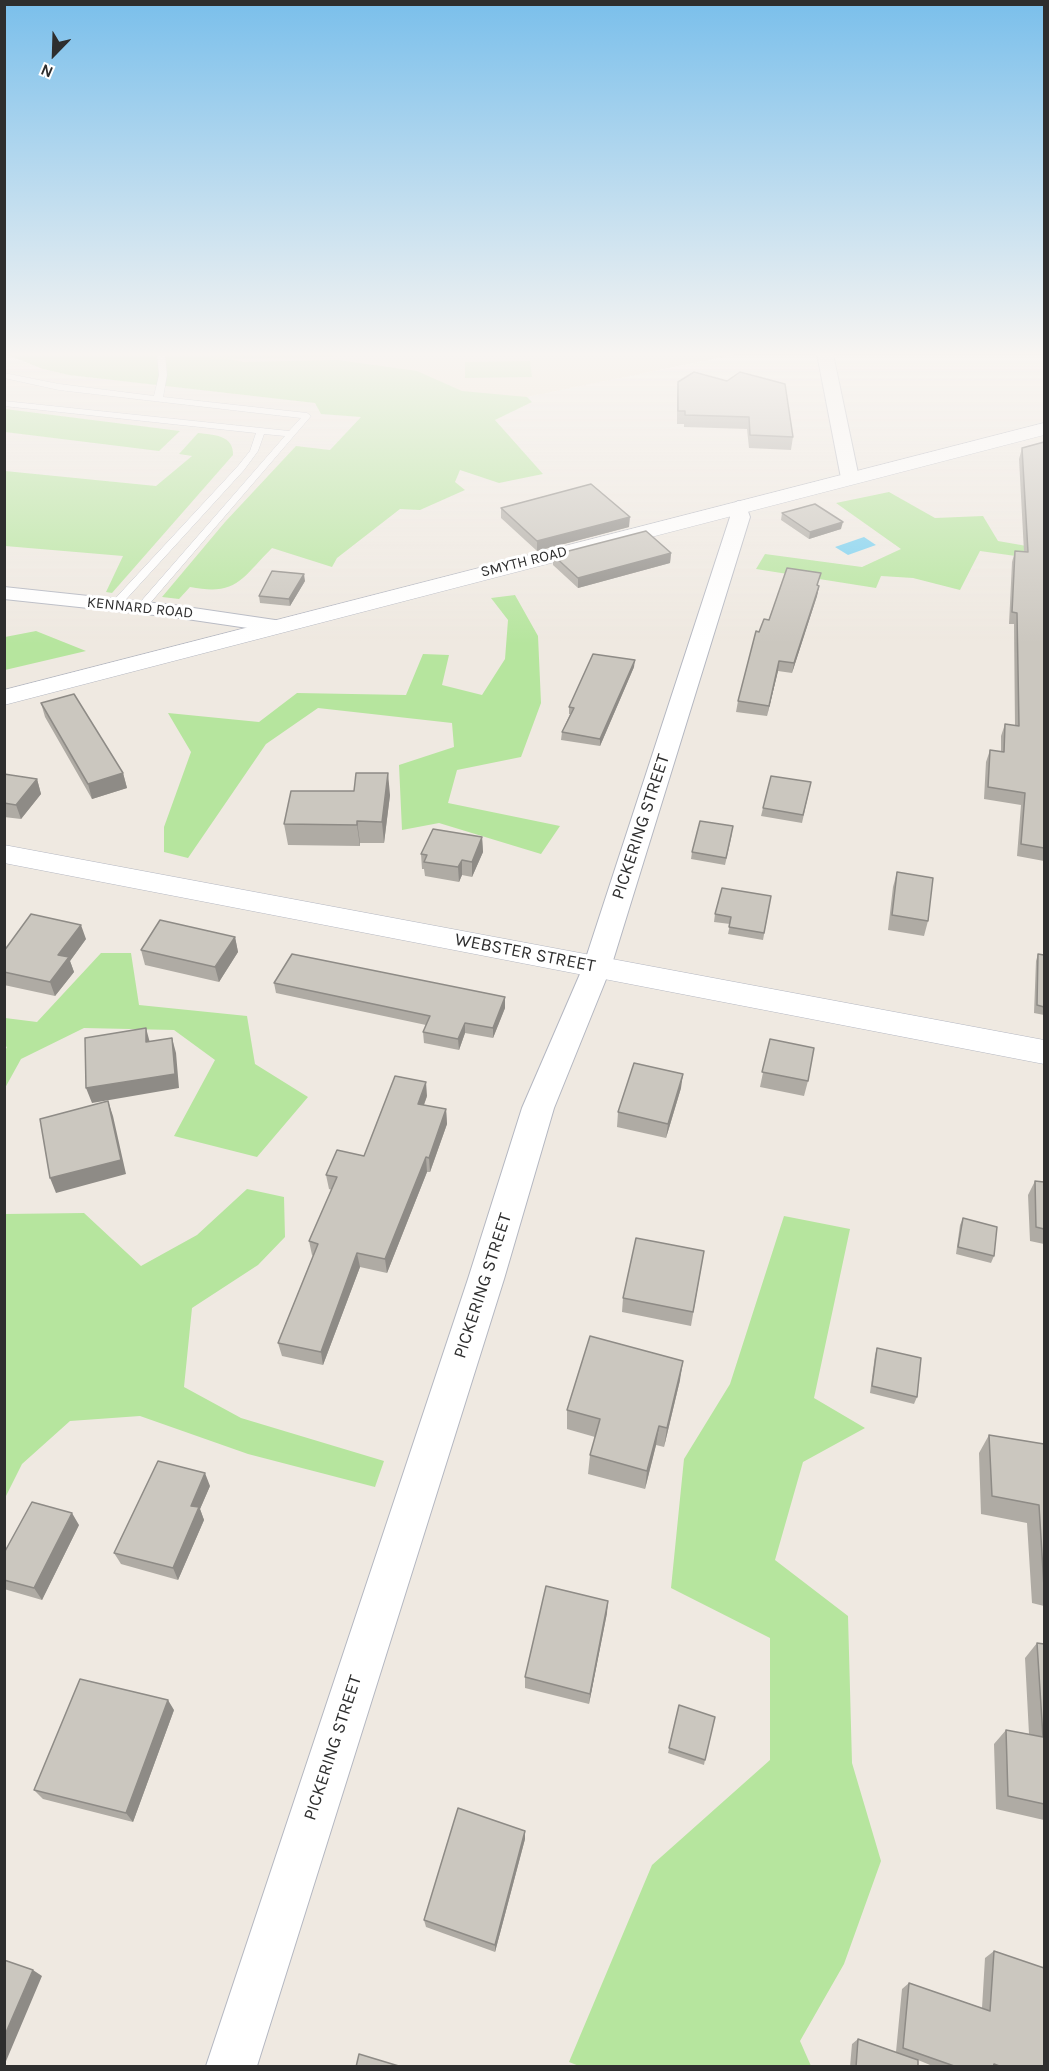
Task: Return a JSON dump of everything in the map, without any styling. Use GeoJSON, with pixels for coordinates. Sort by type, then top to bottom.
{"type":"FeatureCollection","features":[{"type":"Feature","properties":{"kind":"street"},"geometry":{"type":"LineString","coordinates":[[844,451],[850,478]]}},
{"type":"Feature","properties":{"kind":"street","name":"SMYTH ROAD"},"geometry":{"type":"LineString","coordinates":[[4,698],[958,451]]}},
{"type":"Feature","properties":{"kind":"street","name":"PICKERING STREET"},"geometry":{"type":"LineString","coordinates":[[231,2067],[482,1291],[538,1108],[597,967],[740,517],[738,507]]}},
{"type":"Feature","properties":{"kind":"street","name":"KENNARD ROAD"},"geometry":{"type":"LineString","coordinates":[[4,593],[141,607],[275,626]]}},
{"type":"Feature","properties":{"kind":"street","name":"WEBSTER STREET"},"geometry":{"type":"LineString","coordinates":[[5,855],[1044,1052]]}},
{"type":"Feature","properties":{"kind":"lane"},"geometry":{"type":"LineString","coordinates":[[115,604],[241,468],[254,451]]}},
{"type":"Feature","properties":{"kind":"lane"},"geometry":{"type":"LineString","coordinates":[[141,607],[277,451]]}},
{"type":"Feature","properties":{"kind":"green space"},"geometry":{"type":"Polygon","coordinates":[[[182,451],[232,451],[233,455],[112,593],[106,592],[123,556],[5,546],[5,471],[156,486],[192,456],[179,454],[182,451]]]}},
{"type":"Feature","properties":{"kind":"green space"},"geometry":{"type":"Polygon","coordinates":[[[292,451],[522,451],[543,474],[499,483],[460,470],[455,482],[465,490],[420,510],[400,509],[337,558],[332,567],[272,548],[245,576],[228,587],[206,589],[190,587],[179,599],[162,597],[225,522],[292,451]]]}},
{"type":"Feature","properties":{"kind":"green space"},"geometry":{"type":"Polygon","coordinates":[[[889,492],[935,518],[983,516],[998,541],[1044,549],[1044,560],[980,551],[960,590],[913,578],[881,576],[876,588],[756,569],[765,554],[862,567],[901,549],[836,503],[889,492]]]}},
{"type":"Feature","properties":{"kind":"green space"},"geometry":{"type":"Polygon","coordinates":[[[515,595],[538,636],[541,703],[521,757],[457,770],[448,803],[560,826],[541,854],[439,823],[402,830],[399,765],[454,747],[452,723],[318,708],[266,744],[188,858],[164,852],[164,827],[191,752],[168,713],[259,722],[297,693],[406,695],[423,654],[449,655],[442,685],[482,695],[505,659],[508,620],[491,598],[515,595]]]}},
{"type":"Feature","properties":{"kind":"green space"},"geometry":{"type":"Polygon","coordinates":[[[36,631],[86,651],[5,670],[5,637],[36,631]]]}},
{"type":"Feature","properties":{"kind":"green space"},"geometry":{"type":"Polygon","coordinates":[[[101,953],[131,953],[139,1005],[247,1016],[255,1064],[308,1097],[257,1157],[174,1136],[215,1060],[174,1030],[84,1028],[21,1059],[5,1088],[5,1051],[7,1047],[5,1046],[5,1018],[37,1022],[101,953]]]}},
{"type":"Feature","properties":{"kind":"green space"},"geometry":{"type":"Polygon","coordinates":[[[247,1189],[284,1197],[285,1237],[258,1265],[192,1308],[184,1387],[241,1418],[384,1461],[375,1487],[248,1454],[140,1416],[70,1421],[22,1464],[5,1498],[5,1214],[84,1213],[141,1266],[197,1235],[247,1189]]]}},
{"type":"Feature","properties":{"kind":"green space"},"geometry":{"type":"Polygon","coordinates":[[[784,1216],[850,1229],[814,1398],[865,1428],[803,1462],[775,1560],[848,1616],[852,1763],[881,1861],[844,1964],[800,2041],[811,2066],[579,2066],[569,2062],[652,1865],[770,1760],[770,1638],[671,1588],[684,1459],[730,1384],[784,1216]]]}},
{"type":"Feature","properties":{"kind":"water"},"geometry":{"type":"Polygon","coordinates":[[[864,537],[876,545],[848,555],[835,547],[864,537]]]}},
{"type":"Feature","properties":{"kind":"building"},"geometry":{"type":"Polygon","coordinates":[[[1022,451],[1044,451],[1044,848],[1021,844],[1025,793],[988,787],[990,750],[1004,752],[1005,724],[1019,726],[1017,613],[1012,612],[1015,551],[1028,552],[1022,451]]]}},
{"type":"Feature","properties":{"kind":"building"},"geometry":{"type":"Polygon","coordinates":[[[591,484],[630,517],[537,541],[501,508],[591,484]]]}},
{"type":"Feature","properties":{"kind":"building"},"geometry":{"type":"Polygon","coordinates":[[[815,504],[843,522],[810,532],[782,513],[815,504]]]}},
{"type":"Feature","properties":{"kind":"building"},"geometry":{"type":"Polygon","coordinates":[[[646,531],[671,553],[578,578],[553,555],[646,531]]]}},
{"type":"Feature","properties":{"kind":"building"},"geometry":{"type":"Polygon","coordinates":[[[787,568],[821,573],[817,585],[819,586],[794,663],[779,661],[769,706],[738,701],[756,631],[759,632],[764,619],[769,620],[787,568]]]}},
{"type":"Feature","properties":{"kind":"building"},"geometry":{"type":"Polygon","coordinates":[[[272,571],[304,574],[289,599],[259,596],[272,571]]]}},
{"type":"Feature","properties":{"kind":"building"},"geometry":{"type":"Polygon","coordinates":[[[593,654],[635,660],[600,739],[562,732],[574,708],[569,707],[593,654]]]}},
{"type":"Feature","properties":{"kind":"building"},"geometry":{"type":"Polygon","coordinates":[[[74,694],[123,773],[88,784],[41,703],[74,694]]]}},
{"type":"Feature","properties":{"kind":"building"},"geometry":{"type":"Polygon","coordinates":[[[356,773],[388,773],[382,822],[357,821],[357,825],[284,824],[291,791],[354,791],[356,773]]]}},
{"type":"Feature","properties":{"kind":"building"},"geometry":{"type":"Polygon","coordinates":[[[4,774],[37,779],[16,805],[4,803],[4,774]]]}},
{"type":"Feature","properties":{"kind":"building"},"geometry":{"type":"Polygon","coordinates":[[[771,776],[811,782],[803,815],[763,808],[771,776]]]}},
{"type":"Feature","properties":{"kind":"building"},"geometry":{"type":"Polygon","coordinates":[[[700,821],[733,826],[726,858],[692,852],[700,821]]]}},
{"type":"Feature","properties":{"kind":"building"},"geometry":{"type":"Polygon","coordinates":[[[433,829],[482,837],[472,862],[462,860],[458,867],[424,862],[427,855],[421,854],[433,829]]]}},
{"type":"Feature","properties":{"kind":"building"},"geometry":{"type":"Polygon","coordinates":[[[897,872],[933,878],[928,921],[892,915],[897,872]]]}},
{"type":"Feature","properties":{"kind":"building"},"geometry":{"type":"Polygon","coordinates":[[[722,888],[771,896],[764,933],[729,927],[731,917],[715,914],[722,888]]]}},
{"type":"Feature","properties":{"kind":"building"},"geometry":{"type":"Polygon","coordinates":[[[31,914],[81,925],[58,955],[69,957],[50,982],[4,972],[4,951],[31,914]]]}},
{"type":"Feature","properties":{"kind":"building"},"geometry":{"type":"Polygon","coordinates":[[[160,920],[235,937],[215,967],[141,950],[160,920]]]}},
{"type":"Feature","properties":{"kind":"building"},"geometry":{"type":"Polygon","coordinates":[[[292,954],[505,997],[493,1028],[465,1023],[458,1039],[423,1032],[430,1016],[274,983],[292,954]]]}},
{"type":"Feature","properties":{"kind":"building"},"geometry":{"type":"Polygon","coordinates":[[[1038,954],[1044,955],[1044,1007],[1037,1005],[1038,954]]]}},
{"type":"Feature","properties":{"kind":"building"},"geometry":{"type":"Polygon","coordinates":[[[146,1028],[146,1042],[172,1038],[175,1074],[86,1088],[85,1038],[146,1028]]]}},
{"type":"Feature","properties":{"kind":"building"},"geometry":{"type":"Polygon","coordinates":[[[770,1039],[814,1048],[808,1081],[762,1072],[770,1039]]]}},
{"type":"Feature","properties":{"kind":"building"},"geometry":{"type":"Polygon","coordinates":[[[634,1063],[683,1074],[668,1124],[618,1112],[634,1063]]]}},
{"type":"Feature","properties":{"kind":"building"},"geometry":{"type":"Polygon","coordinates":[[[395,1076],[426,1082],[418,1104],[446,1109],[429,1158],[426,1157],[385,1259],[357,1253],[321,1352],[278,1343],[318,1244],[309,1241],[337,1177],[326,1175],[337,1150],[364,1156],[395,1076]]]}},
{"type":"Feature","properties":{"kind":"building"},"geometry":{"type":"Polygon","coordinates":[[[108,1101],[121,1160],[50,1178],[40,1119],[108,1101]]]}},
{"type":"Feature","properties":{"kind":"building"},"geometry":{"type":"Polygon","coordinates":[[[1035,1181],[1044,1182],[1044,1229],[1036,1227],[1035,1181]]]}},
{"type":"Feature","properties":{"kind":"building"},"geometry":{"type":"Polygon","coordinates":[[[963,1218],[997,1227],[994,1256],[958,1247],[963,1218]]]}},
{"type":"Feature","properties":{"kind":"building"},"geometry":{"type":"Polygon","coordinates":[[[636,1238],[704,1251],[693,1312],[623,1298],[636,1238]]]}},
{"type":"Feature","properties":{"kind":"building"},"geometry":{"type":"Polygon","coordinates":[[[590,1336],[683,1361],[667,1428],[659,1426],[647,1471],[590,1455],[600,1419],[567,1410],[590,1336]]]}},
{"type":"Feature","properties":{"kind":"building"},"geometry":{"type":"Polygon","coordinates":[[[877,1348],[921,1358],[917,1397],[872,1386],[877,1348]]]}},
{"type":"Feature","properties":{"kind":"building"},"geometry":{"type":"Polygon","coordinates":[[[989,1435],[1044,1444],[1044,1587],[1039,1505],[992,1496],[989,1435]]]}},
{"type":"Feature","properties":{"kind":"building"},"geometry":{"type":"Polygon","coordinates":[[[158,1461],[205,1473],[191,1506],[199,1507],[173,1568],[114,1553],[158,1461]]]}},
{"type":"Feature","properties":{"kind":"building"},"geometry":{"type":"Polygon","coordinates":[[[32,1502],[72,1513],[34,1588],[4,1580],[4,1553],[32,1502]]]}},
{"type":"Feature","properties":{"kind":"building"},"geometry":{"type":"Polygon","coordinates":[[[546,1586],[608,1601],[590,1694],[525,1677],[546,1586]]]}},
{"type":"Feature","properties":{"kind":"building"},"geometry":{"type":"Polygon","coordinates":[[[1037,1643],[1044,1644],[1044,1804],[1008,1796],[1006,1730],[1043,1737],[1037,1643]]]}},
{"type":"Feature","properties":{"kind":"building"},"geometry":{"type":"Polygon","coordinates":[[[80,1679],[168,1700],[126,1813],[34,1790],[80,1679]]]}},
{"type":"Feature","properties":{"kind":"building"},"geometry":{"type":"Polygon","coordinates":[[[679,1705],[715,1717],[705,1760],[669,1748],[679,1705]]]}},
{"type":"Feature","properties":{"kind":"building"},"geometry":{"type":"Polygon","coordinates":[[[458,1808],[525,1831],[495,1945],[424,1920],[458,1808]]]}},
{"type":"Feature","properties":{"kind":"building"},"geometry":{"type":"Polygon","coordinates":[[[994,1951],[1044,1968],[1044,2067],[1002,2067],[994,2064],[993,2067],[957,2067],[903,2048],[909,1983],[990,2011],[994,1951]]]}},
{"type":"Feature","properties":{"kind":"building"},"geometry":{"type":"Polygon","coordinates":[[[4,1960],[33,1970],[4,2037],[4,1960]]]}},
{"type":"Feature","properties":{"kind":"building"},"geometry":{"type":"Polygon","coordinates":[[[858,2039],[918,2060],[918,2067],[856,2067],[858,2039]]]}},
{"type":"Feature","properties":{"kind":"building"},"geometry":{"type":"Polygon","coordinates":[[[359,2054],[402,2067],[356,2067],[359,2054]]]}}]}
